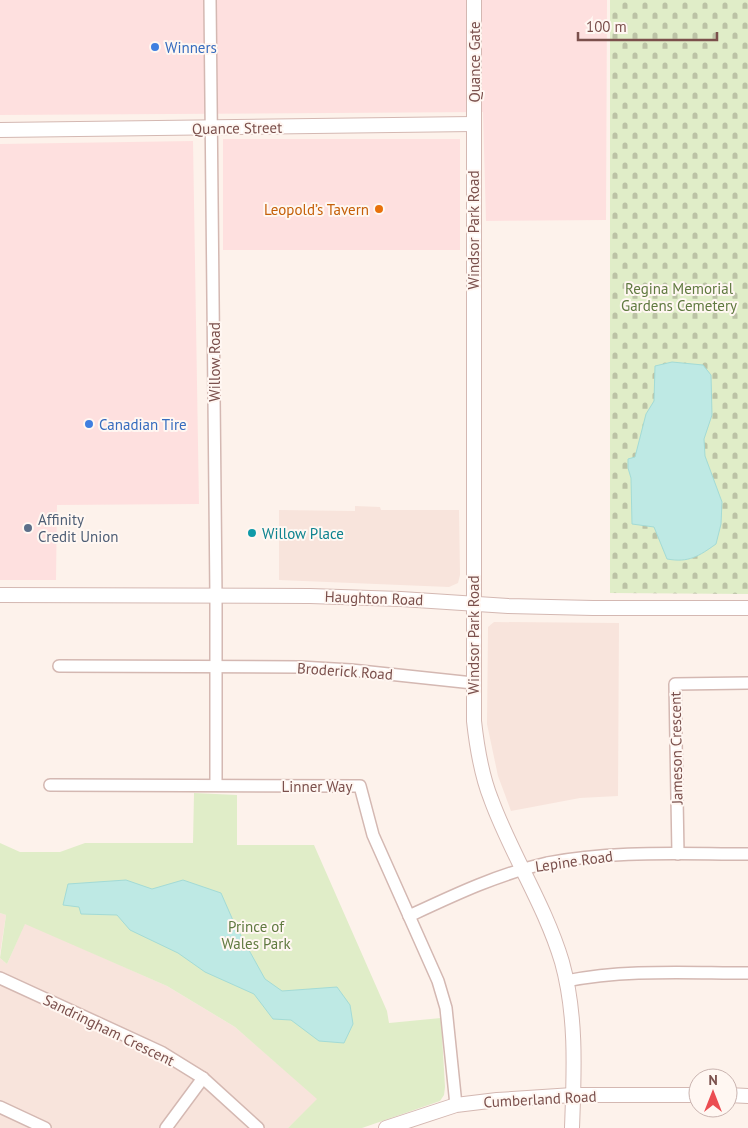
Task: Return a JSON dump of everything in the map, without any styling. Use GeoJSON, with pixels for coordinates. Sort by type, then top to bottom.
{"type":"FeatureCollection","features":[{"type":"Feature","properties":{"kind":"street"},"geometry":{"type":"LineString","coordinates":[[210,0],[213,128]]}},
{"type":"Feature","properties":{"kind":"street","name":"Quance Gate"},"geometry":{"type":"LineString","coordinates":[[473,124],[474,0]]}},
{"type":"Feature","properties":{"kind":"street","name":"Quance Street"},"geometry":{"type":"LineString","coordinates":[[0,130],[473,124]]}},
{"type":"Feature","properties":{"kind":"street","name":"Windsor Park Road"},"geometry":{"type":"LineString","coordinates":[[473,124],[474,721],[482,770],[494,807],[552,933],[566,980],[572,1024],[572,1128]]}},
{"type":"Feature","properties":{"kind":"street","name":"Willow Road"},"geometry":{"type":"LineString","coordinates":[[213,128],[216,596]]}},
{"type":"Feature","properties":{"kind":"street","name":"Haughton Road"},"geometry":{"type":"LineString","coordinates":[[0,595],[310,596],[593,608],[748,608]]}},
{"type":"Feature","properties":{"kind":"street"},"geometry":{"type":"LineString","coordinates":[[50,785],[216,785],[216,596]]}},
{"type":"Feature","properties":{"kind":"street","name":"Broderick Road"},"geometry":{"type":"LineString","coordinates":[[59,666],[325,668],[473,683]]}},
{"type":"Feature","properties":{"kind":"street","name":"Jameson Crescent"},"geometry":{"type":"LineString","coordinates":[[678,854],[675,684],[748,683]]}},
{"type":"Feature","properties":{"kind":"street","name":"Linner Way"},"geometry":{"type":"LineString","coordinates":[[216,785],[360,786],[373,835],[438,980],[446,1008],[456,1105]]}},
{"type":"Feature","properties":{"kind":"street","name":"Lepine Road"},"geometry":{"type":"LineString","coordinates":[[409,916],[472,887],[523,869],[586,857],[625,854],[748,854]]}},
{"type":"Feature","properties":{"kind":"street"},"geometry":{"type":"LineString","coordinates":[[566,980],[594,975],[623,973],[748,973]]}},
{"type":"Feature","properties":{"kind":"street","name":"Sandringham Crescent"},"geometry":{"type":"LineString","coordinates":[[0,978],[161,1052],[202,1078],[258,1128]]}},
{"type":"Feature","properties":{"kind":"street"},"geometry":{"type":"LineString","coordinates":[[166,1128],[202,1078]]}},
{"type":"Feature","properties":{"kind":"street","name":"Cumberland Road"},"geometry":{"type":"LineString","coordinates":[[386,1128],[456,1105],[573,1095],[688,1095]]}},
{"type":"Feature","properties":{"kind":"street"},"geometry":{"type":"LineString","coordinates":[[0,1107],[45,1128]]}},
{"type":"Feature","properties":{"kind":"shaded area"},"geometry":{"type":"Polygon","coordinates":[[[0,0],[607,0],[606,220],[486,221],[483,112],[0,115],[0,0]]]}},
{"type":"Feature","properties":{"kind":"shaded area"},"geometry":{"type":"Polygon","coordinates":[[[223,139],[460,139],[460,250],[223,250],[223,139]]]}},
{"type":"Feature","properties":{"kind":"shaded area"},"geometry":{"type":"Polygon","coordinates":[[[193,141],[199,504],[57,505],[56,580],[0,580],[0,144],[193,141]]]}},
{"type":"Feature","properties":{"kind":"shaded area"},"geometry":{"type":"Polygon","coordinates":[[[355,506],[380,507],[381,510],[459,510],[460,575],[458,583],[449,587],[279,580],[279,510],[355,511],[355,506]]]}},
{"type":"Feature","properties":{"kind":"shaded area"},"geometry":{"type":"Polygon","coordinates":[[[494,622],[619,623],[618,796],[580,798],[511,811],[498,776],[487,724],[488,627],[494,622]]]}},
{"type":"Feature","properties":{"kind":"shaded area"},"geometry":{"type":"Polygon","coordinates":[[[0,913],[6,915],[0,954],[0,913]]]}},
{"type":"Feature","properties":{"kind":"shaded area"},"geometry":{"type":"Polygon","coordinates":[[[25,923],[167,986],[235,1027],[318,1099],[288,1128],[0,1128],[0,958],[7,964],[25,923]]]}},
{"type":"Feature","properties":{"kind":"green space","name":"Regina Memorial Gardens Cemetery"},"geometry":{"type":"Polygon","coordinates":[[[610,0],[748,0],[748,594],[610,593],[610,0]]]}},
{"type":"Feature","properties":{"kind":"green space","name":"Prince of Wales Park"},"geometry":{"type":"Polygon","coordinates":[[[194,793],[237,795],[237,845],[314,845],[387,1011],[389,1023],[441,1018],[445,1087],[444,1095],[440,1101],[362,1128],[288,1128],[317,1099],[235,1027],[167,986],[25,924],[7,964],[0,958],[6,915],[0,913],[0,843],[20,852],[60,852],[85,843],[193,843],[194,793]]]}},
{"type":"Feature","properties":{"kind":"water"},"geometry":{"type":"Polygon","coordinates":[[[672,362],[703,365],[711,375],[712,415],[704,439],[705,456],[722,502],[721,524],[716,544],[693,558],[682,560],[667,559],[654,527],[632,524],[631,478],[628,468],[628,459],[635,457],[646,414],[654,401],[655,366],[672,362]]]}},
{"type":"Feature","properties":{"kind":"water"},"geometry":{"type":"Polygon","coordinates":[[[126,880],[152,889],[183,880],[221,893],[235,925],[265,979],[282,991],[337,987],[350,1005],[353,1024],[344,1043],[319,1041],[291,1020],[273,1019],[254,994],[205,972],[178,953],[130,930],[117,915],[81,914],[79,907],[63,905],[68,884],[126,880]]]}},
{"type":"Feature","properties":{"kind":"place","name":"Winners"},"geometry":{"type":"Point","coordinates":[155,47]}},
{"type":"Feature","properties":{"kind":"place","name":"Leopold’s Tavern"},"geometry":{"type":"Point","coordinates":[379,209]}},
{"type":"Feature","properties":{"kind":"place","name":"Canadian Tire"},"geometry":{"type":"Point","coordinates":[89,424]}},
{"type":"Feature","properties":{"kind":"place","name":"Affinity Credit Union"},"geometry":{"type":"Point","coordinates":[28,528]}},
{"type":"Feature","properties":{"kind":"place","name":"Willow Place"},"geometry":{"type":"Point","coordinates":[252,533]}}]}
